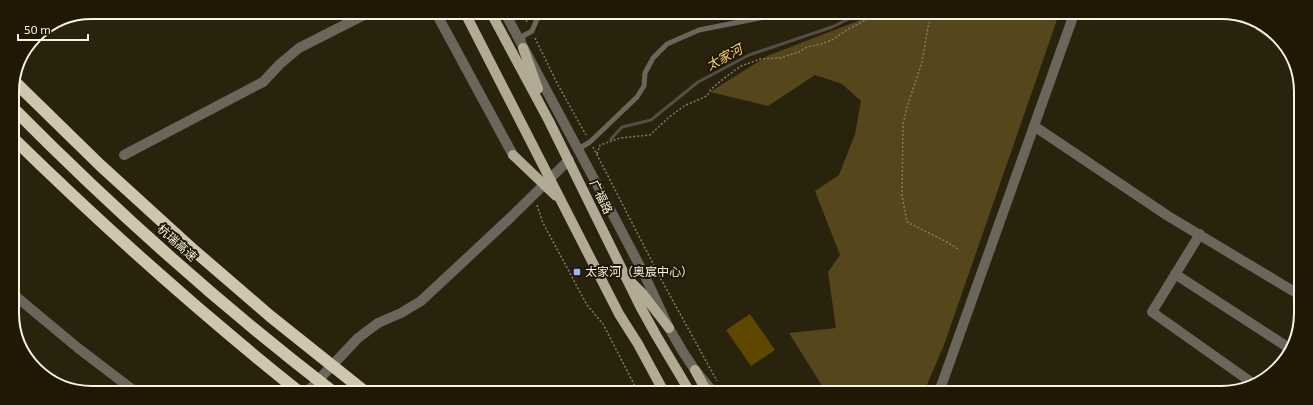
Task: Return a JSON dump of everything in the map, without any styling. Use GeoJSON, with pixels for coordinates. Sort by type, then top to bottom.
{"type":"FeatureCollection","features":[{"type":"Feature","properties":{"kind":"highway"},"geometry":{"type":"LineString","coordinates":[[19,86],[100,165],[175,234],[264,312],[358,386]]}},
{"type":"Feature","properties":{"kind":"highway","name":"杭瑞高速"},"geometry":{"type":"LineString","coordinates":[[19,114],[86,179],[167,253],[246,322],[326,386]]}},
{"type":"Feature","properties":{"kind":"highway"},"geometry":{"type":"LineString","coordinates":[[19,144],[153,269],[233,338],[292,386]]}},
{"type":"Feature","properties":{"kind":"main road"},"geometry":{"type":"LineString","coordinates":[[468,19],[547,182],[563,203],[619,314],[638,344],[661,386]]}},
{"type":"Feature","properties":{"kind":"main road","name":"广福路"},"geometry":{"type":"LineString","coordinates":[[494,19],[549,120],[656,335],[686,386]]}},
{"type":"Feature","properties":{"kind":"main road"},"geometry":{"type":"LineString","coordinates":[[523,48],[549,120]]}},
{"type":"Feature","properties":{"kind":"main road"},"geometry":{"type":"LineString","coordinates":[[513,155],[547,182]]}},
{"type":"Feature","properties":{"kind":"main road"},"geometry":{"type":"LineString","coordinates":[[625,275],[642,293],[669,328]]}},
{"type":"Feature","properties":{"kind":"main road"},"geometry":{"type":"LineString","coordinates":[[695,370],[704,386]]}},
{"type":"Feature","properties":{"kind":"street"},"geometry":{"type":"LineString","coordinates":[[124,155],[263,82],[280,64],[299,48],[356,19]]}},
{"type":"Feature","properties":{"kind":"street"},"geometry":{"type":"LineString","coordinates":[[439,19],[513,155]]}},
{"type":"Feature","properties":{"kind":"street"},"geometry":{"type":"LineString","coordinates":[[508,19],[644,274],[669,328],[695,370],[713,386]]}},
{"type":"Feature","properties":{"kind":"street"},"geometry":{"type":"LineString","coordinates":[[940,386],[1072,19]]}},
{"type":"Feature","properties":{"kind":"street"},"geometry":{"type":"LineString","coordinates":[[1034,126],[1168,216],[1294,292]]}},
{"type":"Feature","properties":{"kind":"street"},"geometry":{"type":"LineString","coordinates":[[313,386],[358,338],[378,323],[401,313],[421,301],[533,196],[569,160]]}},
{"type":"Feature","properties":{"kind":"street"},"geometry":{"type":"LineString","coordinates":[[1200,234],[1152,312],[1248,380]]}},
{"type":"Feature","properties":{"kind":"street"},"geometry":{"type":"LineString","coordinates":[[1175,274],[1286,346]]}},
{"type":"Feature","properties":{"kind":"street"},"geometry":{"type":"LineString","coordinates":[[19,299],[78,348],[128,386]]}},
{"type":"Feature","properties":{"kind":"lane"},"geometry":{"type":"LineString","coordinates":[[523,48],[523,36],[532,31],[537,19]]}},
{"type":"Feature","properties":{"kind":"lane"},"geometry":{"type":"LineString","coordinates":[[578,149],[590,142],[637,97],[644,86],[645,74],[653,58],[667,44],[699,30],[755,19]]}},
{"type":"Feature","properties":{"kind":"path"},"geometry":{"type":"LineString","coordinates":[[525,19],[558,85],[597,155],[705,361],[715,386]]}},
{"type":"Feature","properties":{"kind":"path"},"geometry":{"type":"LineString","coordinates":[[597,155],[600,145],[620,138],[650,135],[668,118],[684,106],[707,96],[711,89],[742,66],[760,59],[780,58],[799,52],[807,47],[832,40],[850,28],[868,19]]}},
{"type":"Feature","properties":{"kind":"path"},"geometry":{"type":"LineString","coordinates":[[930,19],[922,62],[907,107],[903,125],[902,196],[907,222],[958,249]]}},
{"type":"Feature","properties":{"kind":"path"},"geometry":{"type":"LineString","coordinates":[[533,196],[543,223],[587,305],[603,324],[635,386]]}},
{"type":"Feature","properties":{"kind":"shaded area"},"geometry":{"type":"Polygon","coordinates":[[[863,19],[1057,19],[944,345],[926,386],[822,386],[789,333],[836,328],[828,272],[840,255],[815,191],[839,175],[855,134],[861,101],[842,84],[815,75],[768,106],[710,92],[767,56],[863,19]]]}},
{"type":"Feature","properties":{"kind":"building"},"geometry":{"type":"Polygon","coordinates":[[[750,314],[775,350],[751,366],[726,330],[750,314]]]}},
{"type":"Feature","properties":{"kind":"waterway","name":"太家河"},"geometry":{"type":"LineString","coordinates":[[611,139],[622,127],[651,120],[698,82],[749,55],[832,27],[849,19]]}},
{"type":"Feature","properties":{"kind":"place","name":"太家河（奥宸中心）"},"geometry":{"type":"Point","coordinates":[577,272]}}]}
